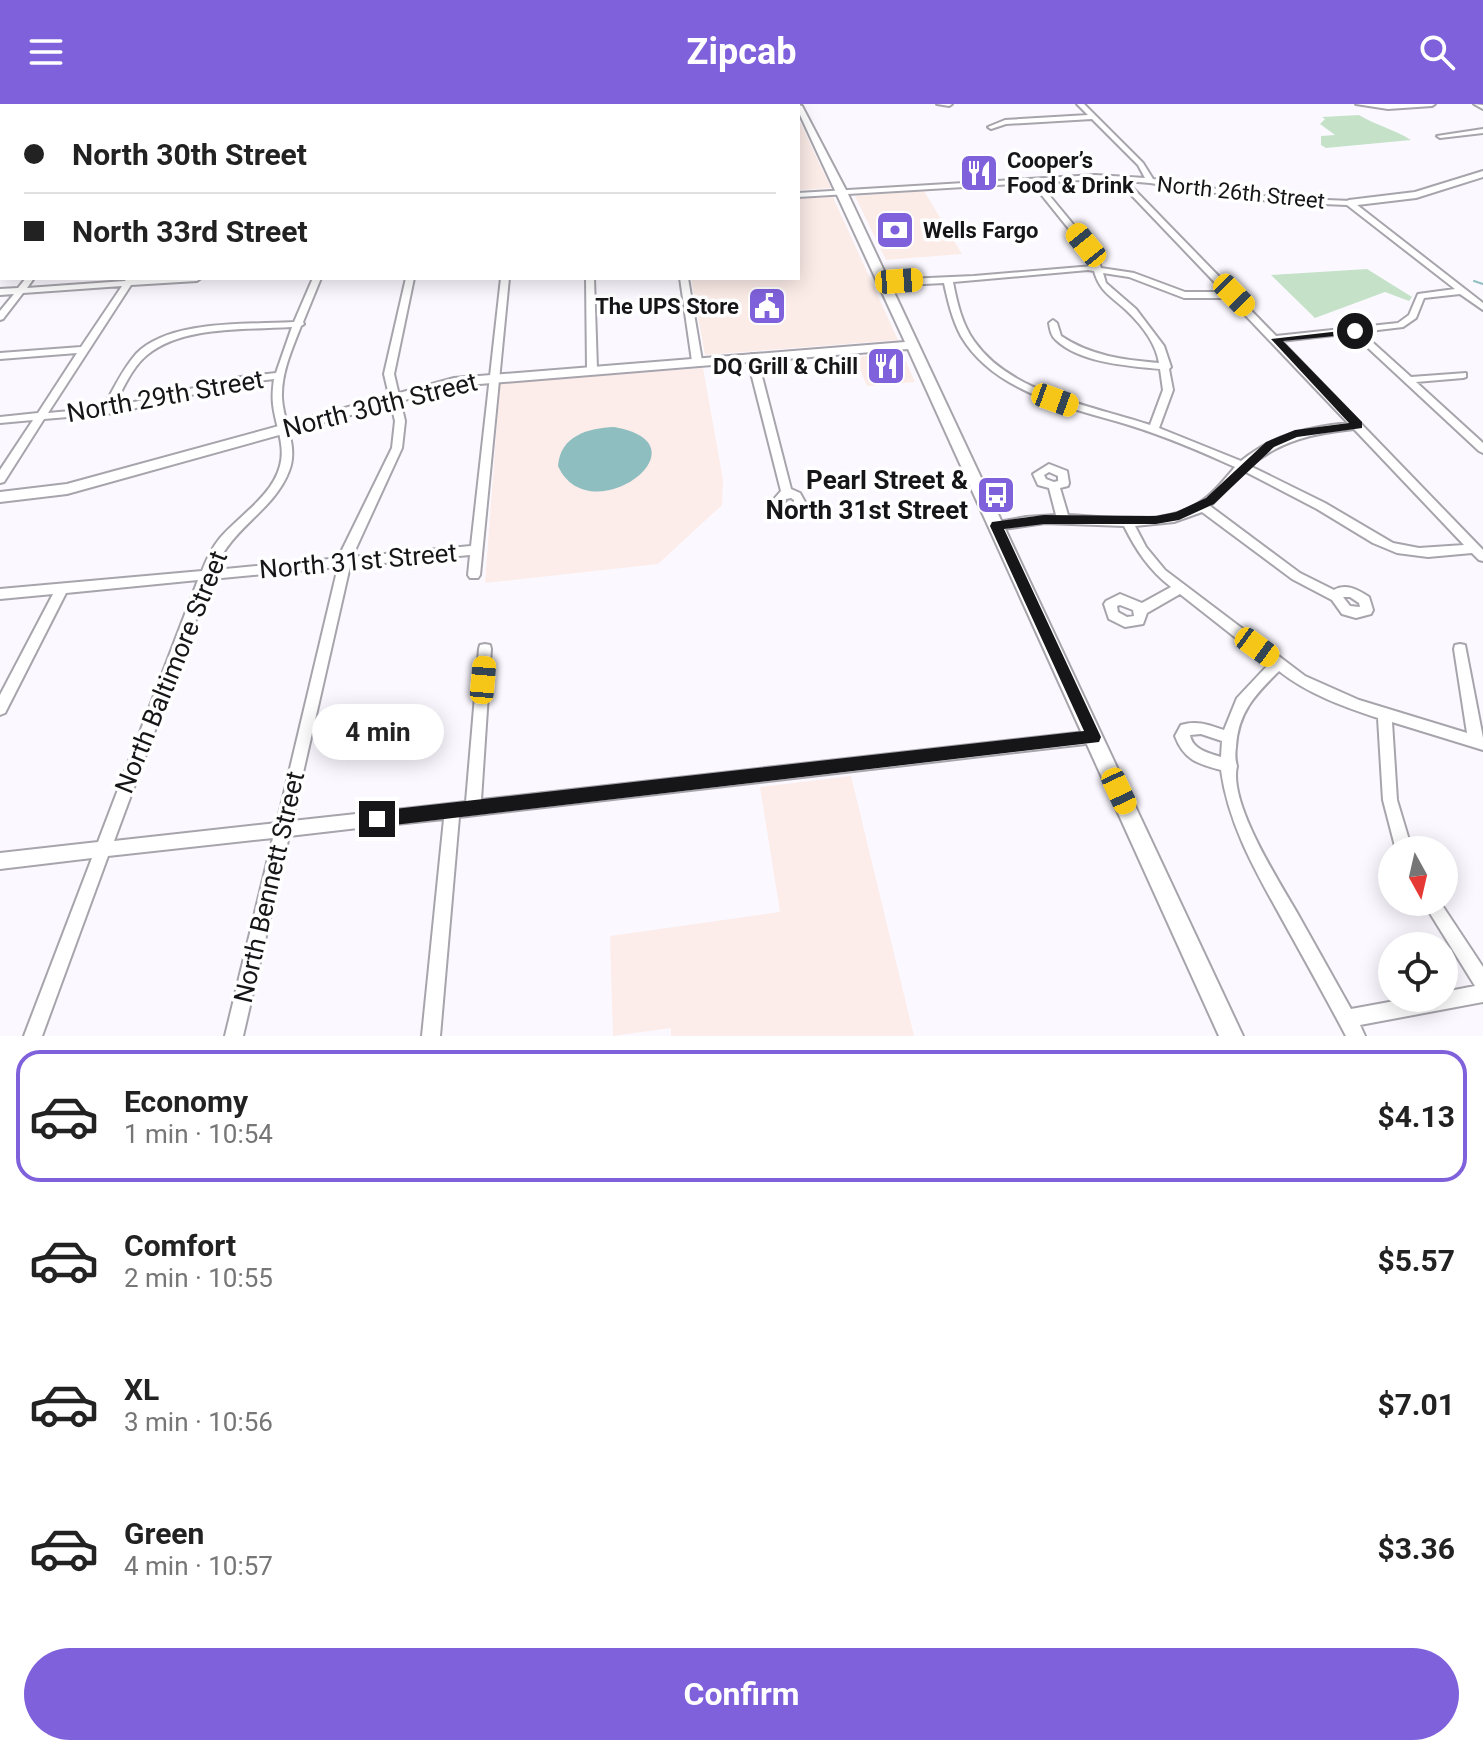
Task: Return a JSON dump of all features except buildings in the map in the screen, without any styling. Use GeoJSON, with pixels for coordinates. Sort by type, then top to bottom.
{"type":"FeatureCollection","features":[{"type":"Feature","properties":{"kind":"main road"},"geometry":{"type":"LineString","coordinates":[[805,104],[812,120],[810,124]]}},
{"type":"Feature","properties":{"kind":"main road"},"geometry":{"type":"LineString","coordinates":[[800,108],[842,192],[1231,1036]]}},
{"type":"Feature","properties":{"kind":"main road"},"geometry":{"type":"LineString","coordinates":[[1349,203],[1416,195],[1483,174]]}},
{"type":"Feature","properties":{"kind":"main road","name":"North 30th Street"},"geometry":{"type":"LineString","coordinates":[[0,497],[67,489],[445,384],[494,377],[912,345]]}},
{"type":"Feature","properties":{"kind":"street"},"geometry":{"type":"LineString","coordinates":[[940,104],[949,104]]}},
{"type":"Feature","properties":{"kind":"street"},"geometry":{"type":"LineString","coordinates":[[1080,104],[1141,164],[1150,181]]}},
{"type":"Feature","properties":{"kind":"street"},"geometry":{"type":"LineString","coordinates":[[1361,105],[1432,104]]}},
{"type":"Feature","properties":{"kind":"street"},"geometry":{"type":"LineString","coordinates":[[1477,104],[1483,107]]}},
{"type":"Feature","properties":{"kind":"street"},"geometry":{"type":"LineString","coordinates":[[991,127],[1005,122],[1094,117]]}},
{"type":"Feature","properties":{"kind":"street"},"geometry":{"type":"LineString","coordinates":[[1440,136],[1483,131]]}},
{"type":"Feature","properties":{"kind":"street"},"geometry":{"type":"LineString","coordinates":[[1119,178],[1483,557]]}},
{"type":"Feature","properties":{"kind":"street","name":"North 26th Street"},"geometry":{"type":"LineString","coordinates":[[800,195],[1033,180],[1119,178],[1275,200],[1349,203]]}},
{"type":"Feature","properties":{"kind":"street"},"geometry":{"type":"LineString","coordinates":[[1033,180],[1093,254],[1102,284],[1133,311],[1154,337],[1166,367],[1167,398],[1154,429]]}},
{"type":"Feature","properties":{"kind":"street"},"geometry":{"type":"LineString","coordinates":[[1349,203],[1483,307]]}},
{"type":"Feature","properties":{"kind":"street"},"geometry":{"type":"LineString","coordinates":[[884,283],[1096,269],[1131,275],[1184,295],[1234,295]]}},
{"type":"Feature","properties":{"kind":"street"},"geometry":{"type":"LineString","coordinates":[[0,317],[28,280]]}},
{"type":"Feature","properties":{"kind":"street"},"geometry":{"type":"LineString","coordinates":[[0,292],[130,280]]}},
{"type":"Feature","properties":{"kind":"street"},"geometry":{"type":"LineString","coordinates":[[0,479],[130,280]]}},
{"type":"Feature","properties":{"kind":"street","name":"North Baltimore Street"},"geometry":{"type":"LineString","coordinates":[[33,1036],[206,575],[222,542],[280,481],[288,454],[277,397],[281,375],[316,280]]}},
{"type":"Feature","properties":{"kind":"street","name":"North Bennett Street"},"geometry":{"type":"LineString","coordinates":[[234,1036],[345,562],[355,531],[397,448],[401,427],[390,369],[410,280]]}},
{"type":"Feature","properties":{"kind":"street"},"geometry":{"type":"LineString","coordinates":[[474,575],[505,280]]}},
{"type":"Feature","properties":{"kind":"street"},"geometry":{"type":"LineString","coordinates":[[590,280],[592,369]]}},
{"type":"Feature","properties":{"kind":"street"},"geometry":{"type":"LineString","coordinates":[[684,280],[697,361]]}},
{"type":"Feature","properties":{"kind":"street"},"geometry":{"type":"LineString","coordinates":[[948,280],[954,311],[963,334],[1002,372],[1055,400],[1154,429],[1242,467],[1397,548],[1425,553],[1474,548]]}},
{"type":"Feature","properties":{"kind":"street"},"geometry":{"type":"LineString","coordinates":[[1276,339],[1406,323],[1413,316],[1421,296],[1461,291]]}},
{"type":"Feature","properties":{"kind":"street"},"geometry":{"type":"LineString","coordinates":[[1053,323],[1053,331],[1060,339],[1095,356],[1166,367]]}},
{"type":"Feature","properties":{"kind":"street"},"geometry":{"type":"LineString","coordinates":[[106,411],[138,359],[162,342],[196,332],[300,324]]}},
{"type":"Feature","properties":{"kind":"street"},"geometry":{"type":"LineString","coordinates":[[1355,331],[1483,449]]}},
{"type":"Feature","properties":{"kind":"street"},"geometry":{"type":"LineString","coordinates":[[0,356],[84,350]]}},
{"type":"Feature","properties":{"kind":"street"},"geometry":{"type":"LineString","coordinates":[[752,357],[787,495]]}},
{"type":"Feature","properties":{"kind":"street","name":"North 29th Street"},"geometry":{"type":"LineString","coordinates":[[0,420],[106,411],[241,380],[281,375]]}},
{"type":"Feature","properties":{"kind":"street"},"geometry":{"type":"LineString","coordinates":[[1409,380],[1463,375]]}},
{"type":"Feature","properties":{"kind":"street"},"geometry":{"type":"LineString","coordinates":[[996,526],[1063,519],[1156,520],[1202,506],[1265,447],[1295,434],[1358,425]]}},
{"type":"Feature","properties":{"kind":"street"},"geometry":{"type":"LineString","coordinates":[[1054,486],[1063,519]]}},
{"type":"Feature","properties":{"kind":"street"},"geometry":{"type":"LineString","coordinates":[[1202,506],[1296,576],[1336,597]]}},
{"type":"Feature","properties":{"kind":"street"},"geometry":{"type":"LineString","coordinates":[[1127,521],[1151,563],[1178,589],[1279,663],[1324,691],[1385,714],[1479,742],[1460,649]]}},
{"type":"Feature","properties":{"kind":"street","name":"North 31st Street"},"geometry":{"type":"LineString","coordinates":[[0,594],[477,550]]}},
{"type":"Feature","properties":{"kind":"street"},"geometry":{"type":"LineString","coordinates":[[0,709],[62,588]]}},
{"type":"Feature","properties":{"kind":"street"},"geometry":{"type":"LineString","coordinates":[[1141,610],[1178,589]]}},
{"type":"Feature","properties":{"kind":"street"},"geometry":{"type":"LineString","coordinates":[[473,808],[485,649]]}},
{"type":"Feature","properties":{"kind":"street"},"geometry":{"type":"LineString","coordinates":[[1279,663],[1247,695],[1235,719],[1230,738],[1235,802],[1248,840],[1356,1036]]}},
{"type":"Feature","properties":{"kind":"street"},"geometry":{"type":"LineString","coordinates":[[1385,714],[1390,800],[1400,836]]}},
{"type":"Feature","properties":{"kind":"street"},"geometry":{"type":"LineString","coordinates":[[1230,738],[1196,727],[1186,729],[1182,736],[1194,754],[1230,766]]}},
{"type":"Feature","properties":{"kind":"street"},"geometry":{"type":"LineString","coordinates":[[0,861],[283,828],[356,821],[371,824],[452,810],[1094,737]]}},
{"type":"Feature","properties":{"kind":"street"},"geometry":{"type":"LineString","coordinates":[[431,1036],[452,810]]}},
{"type":"Feature","properties":{"kind":"street"},"geometry":{"type":"LineString","coordinates":[[1440,916],[1483,982]]}},
{"type":"Feature","properties":{"kind":"street"},"geometry":{"type":"LineString","coordinates":[[1346,1019],[1483,993]]}},
{"type":"Feature","properties":{"kind":"shaded area"},"geometry":{"type":"Polygon","coordinates":[[[800,122],[831,188],[800,190],[800,122]]]}},
{"type":"Feature","properties":{"kind":"shaded area"},"geometry":{"type":"Polygon","coordinates":[[[924,191],[962,254],[886,260],[855,196],[924,191]]]}},
{"type":"Feature","properties":{"kind":"shaded area"},"geometry":{"type":"Polygon","coordinates":[[[833,197],[898,340],[705,355],[691,280],[800,280],[800,199],[833,197]]]}},
{"type":"Feature","properties":{"kind":"shaded area"},"geometry":{"type":"Polygon","coordinates":[[[902,353],[915,382],[867,386],[855,357],[902,353]]]}},
{"type":"Feature","properties":{"kind":"shaded area"},"geometry":{"type":"Polygon","coordinates":[[[703,368],[723,480],[722,505],[658,564],[485,583],[500,383],[703,368]]]}},
{"type":"Feature","properties":{"kind":"shaded area"},"geometry":{"type":"Polygon","coordinates":[[[851,776],[914,1036],[671,1036],[671,1028],[613,1036],[610,936],[780,912],[760,787],[851,776]]]}},
{"type":"Feature","properties":{"kind":"green space"},"geometry":{"type":"Polygon","coordinates":[[[1359,115],[1411,140],[1326,148],[1321,145],[1321,136],[1335,135],[1320,124],[1325,119],[1322,117],[1359,115]]]}},
{"type":"Feature","properties":{"kind":"green space"},"geometry":{"type":"Polygon","coordinates":[[[1367,269],[1412,297],[1409,301],[1385,292],[1315,318],[1271,275],[1367,269]]]}},
{"type":"Feature","properties":{"kind":"water"},"geometry":{"type":"Polygon","coordinates":[[[614,427],[641,436],[651,450],[648,465],[635,479],[615,488],[594,491],[573,485],[558,466],[564,447],[585,432],[614,427]]]}},
{"type":"Feature","properties":{"kind":"waterway"},"geometry":{"type":"LineString","coordinates":[[1474,281],[1483,284]]}},
{"type":"Feature","properties":{"kind":"place","name":"Cooper’s Food & Drink"},"geometry":{"type":"Point","coordinates":[979,173]}},
{"type":"Feature","properties":{"kind":"place","name":"Wells Fargo"},"geometry":{"type":"Point","coordinates":[895,230]}},
{"type":"Feature","properties":{"kind":"place","name":"The UPS Store"},"geometry":{"type":"Point","coordinates":[767,306]}},
{"type":"Feature","properties":{"kind":"place","name":"DQ Grill & Chill"},"geometry":{"type":"Point","coordinates":[886,366]}},
{"type":"Feature","properties":{"kind":"place","name":"Pearl Street & North 31st Street"},"geometry":{"type":"Point","coordinates":[996,495]}},
{"type":"Feature","properties":{"kind":"route"},"geometry":{"type":"LineString","coordinates":[[377,819],[1094,737],[996,526],[1044,519],[1127,521],[1179,516],[1210,501],[1249,460],[1270,444],[1304,432],[1358,425],[1276,339],[1355,331]]}}]}
